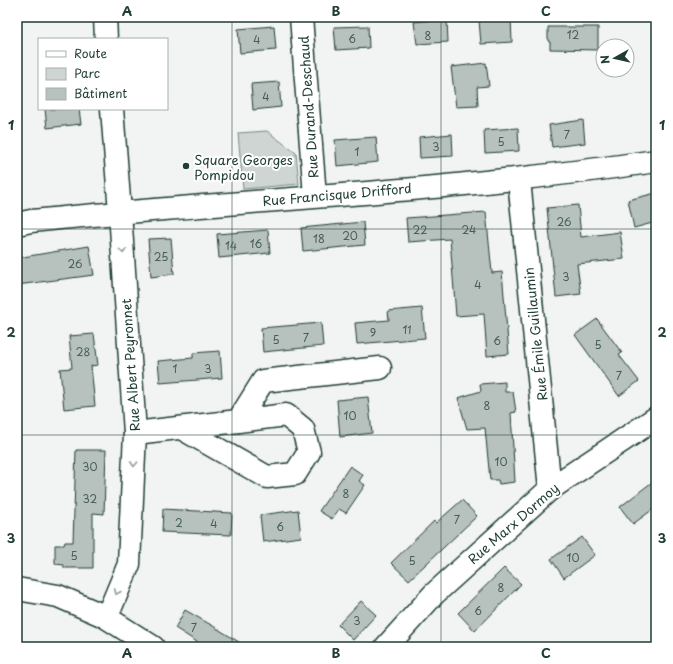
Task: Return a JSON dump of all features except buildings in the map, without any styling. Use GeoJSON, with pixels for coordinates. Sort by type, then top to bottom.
{"type":"FeatureCollection","features":[{"type":"Feature","properties":{"kind":"street"},"geometry":{"type":"LineString","coordinates":[[104,17],[106,38]]}},
{"type":"Feature","properties":{"kind":"street","name":"Rue Durand-Deschaud"},"geometry":{"type":"LineString","coordinates":[[301,17],[315,196]]}},
{"type":"Feature","properties":{"kind":"street","name":"Rue Albert Peyronnet"},"geometry":{"type":"LineString","coordinates":[[104,616],[111,607],[129,564],[135,433],[112,110]]}},
{"type":"Feature","properties":{"kind":"street","name":"Rue Francisque Drifford"},"geometry":{"type":"LineString","coordinates":[[24,222],[120,212],[519,180],[656,161]]}},
{"type":"Feature","properties":{"kind":"street","name":"Rue Émile Guillaumin"},"geometry":{"type":"LineString","coordinates":[[519,180],[550,489]]}},
{"type":"Feature","properties":{"kind":"street"},"geometry":{"type":"LineString","coordinates":[[238,420],[263,381],[380,368]]}},
{"type":"Feature","properties":{"kind":"street"},"geometry":{"type":"LineString","coordinates":[[135,433],[286,415],[303,429],[309,452],[294,474],[267,477],[180,428]]}},
{"type":"Feature","properties":{"kind":"street","name":"Rue Marx Dormoy"},"geometry":{"type":"LineString","coordinates":[[386,647],[434,594],[550,489],[656,418]]}},
{"type":"Feature","properties":{"kind":"street"},"geometry":{"type":"LineString","coordinates":[[17,589],[58,596],[104,616],[153,647]]}},
{"type":"Feature","properties":{"kind":"green space"},"geometry":{"type":"Polygon","coordinates":[[[267,131],[296,153],[299,184],[243,189],[238,133],[267,131]]]}},
{"type":"Feature","properties":{"kind":"place","name":"Square Georges Pompidou"},"geometry":{"type":"Point","coordinates":[186,166]}}]}
